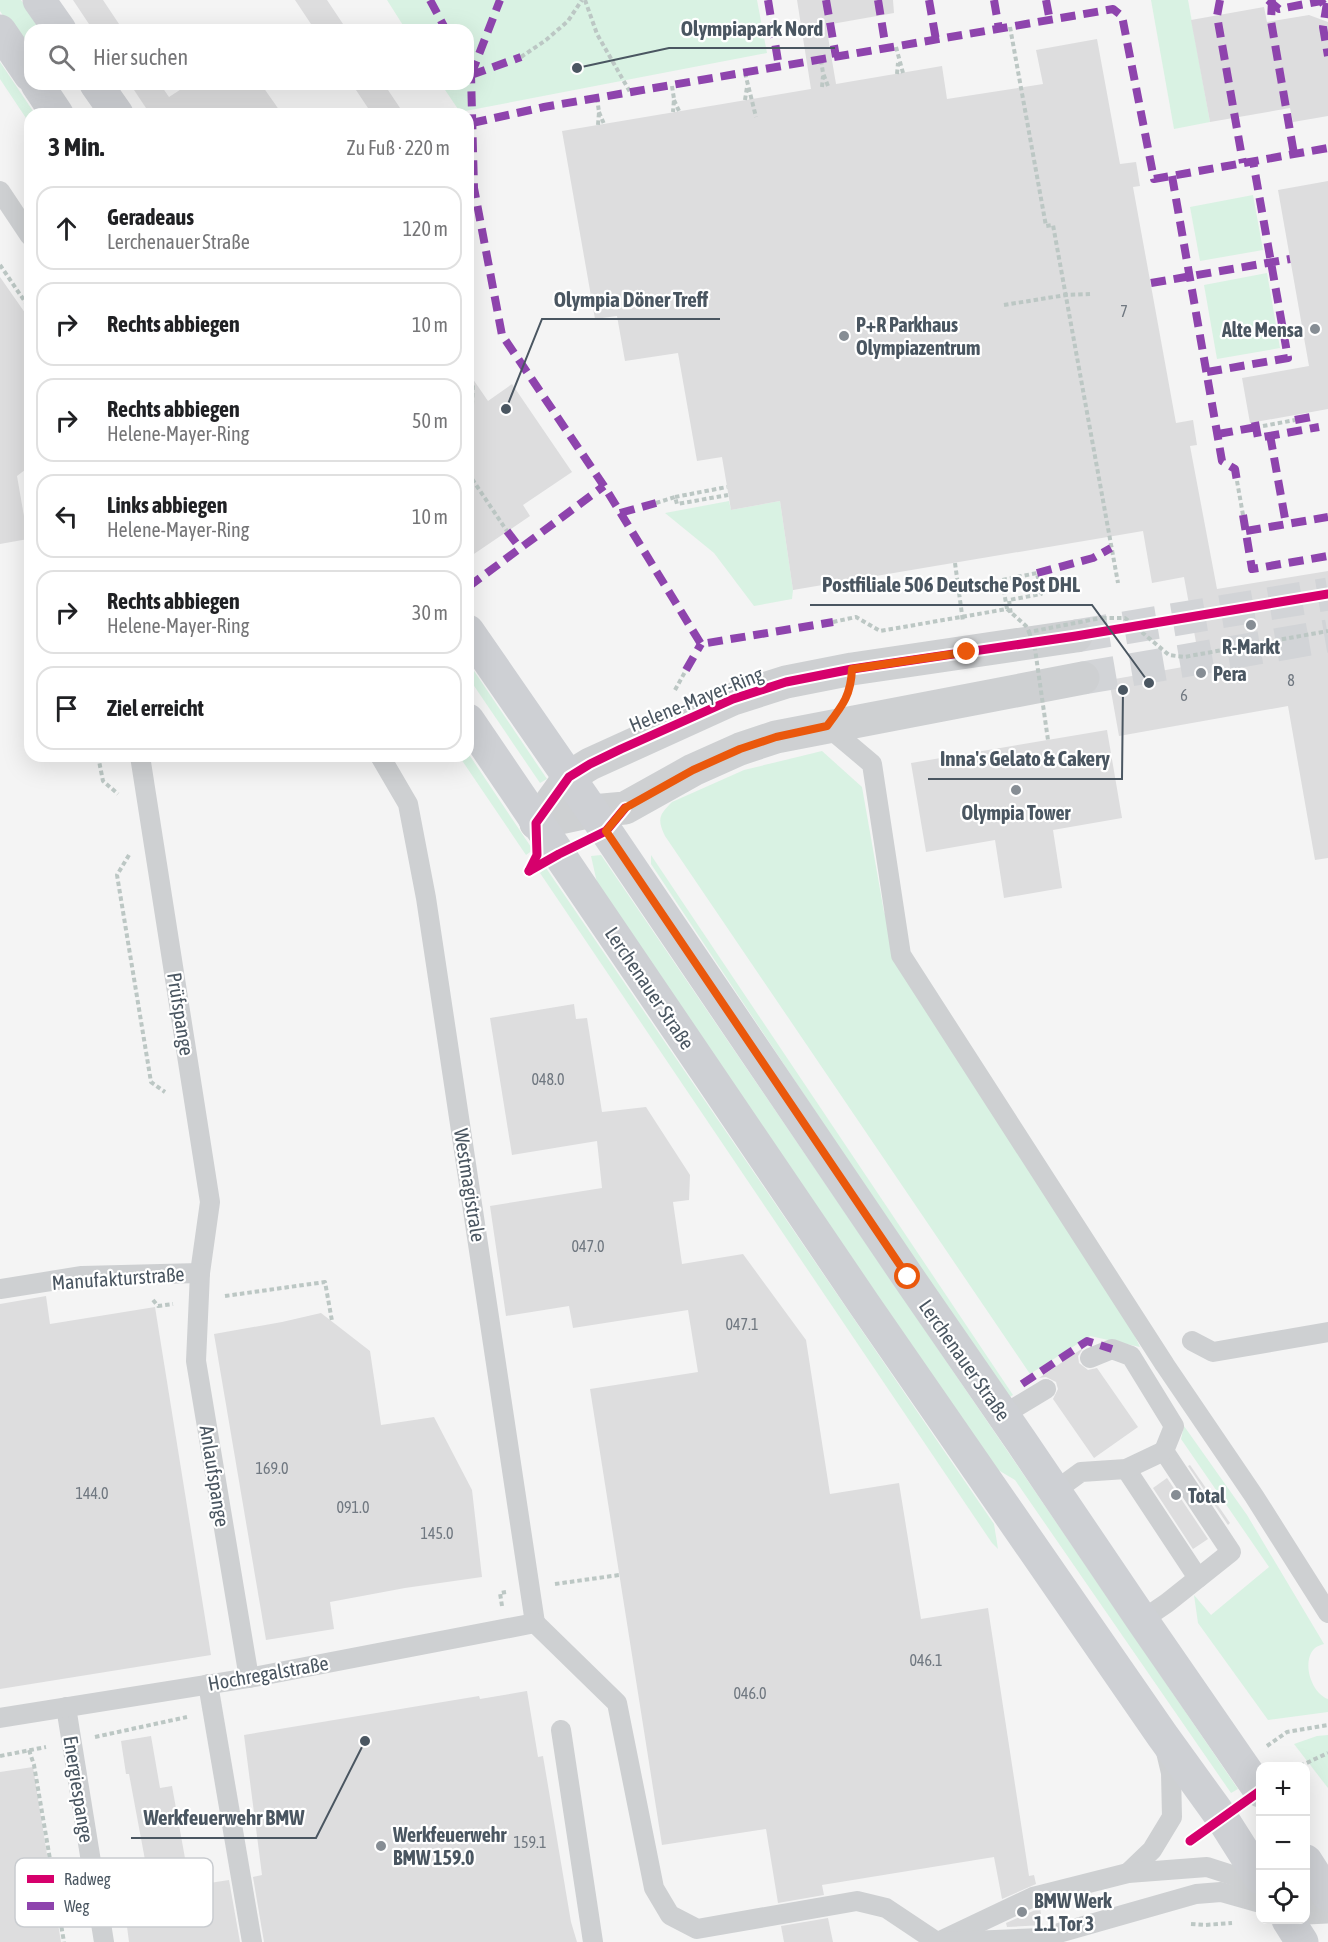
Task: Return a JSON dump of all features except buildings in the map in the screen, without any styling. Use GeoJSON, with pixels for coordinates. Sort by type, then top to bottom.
{"type":"FeatureCollection","features":[{"type":"Feature","properties":{"kind":"main road"},"geometry":{"type":"LineString","coordinates":[[39,0],[56,24]]}},
{"type":"Feature","properties":{"kind":"main road"},"geometry":{"type":"LineString","coordinates":[[0,31],[24,66]]}},
{"type":"Feature","properties":{"kind":"main road"},"geometry":{"type":"LineString","coordinates":[[41,90],[53,108]]}},
{"type":"Feature","properties":{"kind":"main road"},"geometry":{"type":"LineString","coordinates":[[100,90],[113,108]]}},
{"type":"Feature","properties":{"kind":"main road","name":"Lerchenauer Straße"},"geometry":{"type":"LineString","coordinates":[[474,640],[1256,1785]]}},
{"type":"Feature","properties":{"kind":"main road","name":"Lerchenauer Straße"},"geometry":{"type":"LineString","coordinates":[[474,729],[864,1304],[1222,1818],[1256,1872]]}},
{"type":"Feature","properties":{"kind":"main road"},"geometry":{"type":"LineString","coordinates":[[1291,1924],[1302,1942]]}},
{"type":"Feature","properties":{"kind":"street","name":"Helene-Mayer-Ring"},"geometry":{"type":"LineString","coordinates":[[536,823],[569,777],[600,759],[733,699],[786,682],[852,669],[967,652],[1088,627]]}},
{"type":"Feature","properties":{"kind":"street"},"geometry":{"type":"LineString","coordinates":[[827,726],[846,701],[851,685],[852,669]]}},
{"type":"Feature","properties":{"kind":"street"},"geometry":{"type":"LineString","coordinates":[[536,823],[592,811],[625,808],[693,770],[740,749],[776,737],[1083,678]]}},
{"type":"Feature","properties":{"kind":"street"},"geometry":{"type":"LineString","coordinates":[[1310,1908],[1328,1907]]}},
{"type":"Feature","properties":{"kind":"lane"},"geometry":{"type":"LineString","coordinates":[[0,192],[24,227]]}},
{"type":"Feature","properties":{"kind":"lane"},"geometry":{"type":"LineString","coordinates":[[827,726],[872,764],[901,955],[1328,1613]]}},
{"type":"Feature","properties":{"kind":"lane","name":"Prüfspange"},"geometry":{"type":"LineString","coordinates":[[141,762],[210,1202],[200,1273]]}},
{"type":"Feature","properties":{"kind":"lane","name":"Westmagistrale"},"geometry":{"type":"LineString","coordinates":[[384,762],[408,804],[426,898],[535,1623]]}},
{"type":"Feature","properties":{"kind":"lane","name":"Manufakturstraße"},"geometry":{"type":"LineString","coordinates":[[0,1289],[82,1276],[200,1273]]}},
{"type":"Feature","properties":{"kind":"lane","name":"Anlaufspange"},"geometry":{"type":"LineString","coordinates":[[200,1273],[196,1361],[249,1678]]}},
{"type":"Feature","properties":{"kind":"lane"},"geometry":{"type":"LineString","coordinates":[[1192,1341],[1213,1352],[1328,1332]]}},
{"type":"Feature","properties":{"kind":"lane"},"geometry":{"type":"LineString","coordinates":[[1055,1491],[1081,1472],[1126,1469],[1164,1451],[1174,1426],[1131,1356],[1112,1349],[1090,1358]]}},
{"type":"Feature","properties":{"kind":"lane"},"geometry":{"type":"LineString","coordinates":[[1003,1415],[1046,1389]]}},
{"type":"Feature","properties":{"kind":"lane"},"geometry":{"type":"LineString","coordinates":[[1142,1620],[1231,1552],[1164,1451]]}},
{"type":"Feature","properties":{"kind":"lane"},"geometry":{"type":"LineString","coordinates":[[1126,1469],[1198,1578]]}},
{"type":"Feature","properties":{"kind":"lane"},"geometry":{"type":"LineString","coordinates":[[535,1623],[616,1703],[654,1888],[670,1915],[697,1929],[857,1901],[886,1908],[937,1942],[1034,1897],[1128,1873],[1207,1867],[1256,1883]]}},
{"type":"Feature","properties":{"kind":"lane","name":"Hochregalstraße"},"geometry":{"type":"LineString","coordinates":[[0,1718],[249,1678],[535,1623]]}},
{"type":"Feature","properties":{"kind":"lane"},"geometry":{"type":"LineString","coordinates":[[208,1684],[252,1942]]}},
{"type":"Feature","properties":{"kind":"lane","name":"Energiespange"},"geometry":{"type":"LineString","coordinates":[[66,1707],[90,1858]]}},
{"type":"Feature","properties":{"kind":"lane"},"geometry":{"type":"LineString","coordinates":[[561,1730],[593,1942]]}},
{"type":"Feature","properties":{"kind":"lane"},"geometry":{"type":"LineString","coordinates":[[1128,1873],[1152,1850],[1172,1817],[1171,1773],[1162,1735]]}},
{"type":"Feature","properties":{"kind":"lane"},"geometry":{"type":"LineString","coordinates":[[944,1942],[1041,1938],[1196,1894],[1221,1892],[1256,1902]]}},
{"type":"Feature","properties":{"kind":"lane","name":"Energiespange"},"geometry":{"type":"LineString","coordinates":[[102,1927],[104,1942]]}},
{"type":"Feature","properties":{"kind":"path"},"geometry":{"type":"LineString","coordinates":[[521,57],[568,21],[583,0]]}},
{"type":"Feature","properties":{"kind":"path"},"geometry":{"type":"LineString","coordinates":[[583,0],[597,34],[630,92]]}},
{"type":"Feature","properties":{"kind":"path"},"geometry":{"type":"LineString","coordinates":[[1010,27],[1046,226],[1053,225],[1118,583]]}},
{"type":"Feature","properties":{"kind":"path"},"geometry":{"type":"LineString","coordinates":[[896,47],[903,73]]}},
{"type":"Feature","properties":{"kind":"path"},"geometry":{"type":"LineString","coordinates":[[821,60],[828,86]]}},
{"type":"Feature","properties":{"kind":"path"},"geometry":{"type":"LineString","coordinates":[[897,74],[898,60]]}},
{"type":"Feature","properties":{"kind":"path"},"geometry":{"type":"LineString","coordinates":[[745,73],[756,117]]}},
{"type":"Feature","properties":{"kind":"path"},"geometry":{"type":"LineString","coordinates":[[822,87],[823,73]]}},
{"type":"Feature","properties":{"kind":"path"},"geometry":{"type":"LineString","coordinates":[[672,86],[673,112]]}},
{"type":"Feature","properties":{"kind":"path"},"geometry":{"type":"LineString","coordinates":[[745,100],[748,86]]}},
{"type":"Feature","properties":{"kind":"path"},"geometry":{"type":"LineString","coordinates":[[597,98],[598,125]]}},
{"type":"Feature","properties":{"kind":"path"},"geometry":{"type":"LineString","coordinates":[[674,99],[679,111]]}},
{"type":"Feature","properties":{"kind":"path"},"geometry":{"type":"LineString","coordinates":[[599,112],[604,124]]}},
{"type":"Feature","properties":{"kind":"path"},"geometry":{"type":"LineString","coordinates":[[0,265],[24,300]]}},
{"type":"Feature","properties":{"kind":"path"},"geometry":{"type":"LineString","coordinates":[[1005,305],[1066,295],[1090,294]]}},
{"type":"Feature","properties":{"kind":"path"},"geometry":{"type":"LineString","coordinates":[[1263,426],[1295,420]]}},
{"type":"Feature","properties":{"kind":"path"},"geometry":{"type":"LineString","coordinates":[[1237,481],[1243,515]]}},
{"type":"Feature","properties":{"kind":"path"},"geometry":{"type":"LineString","coordinates":[[474,482],[507,531]]}},
{"type":"Feature","properties":{"kind":"path"},"geometry":{"type":"LineString","coordinates":[[656,503],[675,497],[727,488]]}},
{"type":"Feature","properties":{"kind":"path"},"geometry":{"type":"LineString","coordinates":[[675,497],[677,504],[728,495]]}},
{"type":"Feature","properties":{"kind":"path"},"geometry":{"type":"LineString","coordinates":[[955,563],[967,652]]}},
{"type":"Feature","properties":{"kind":"path"},"geometry":{"type":"LineString","coordinates":[[1009,600],[1041,594],[1036,573],[1002,580],[1007,609],[1026,626],[1035,649],[1048,740]]}},
{"type":"Feature","properties":{"kind":"path"},"geometry":{"type":"LineString","coordinates":[[833,622],[856,617],[880,631],[1007,609]]}},
{"type":"Feature","properties":{"kind":"path"},"geometry":{"type":"LineString","coordinates":[[1029,632],[1088,627],[1125,618],[1169,655],[1184,657],[1328,631]]}},
{"type":"Feature","properties":{"kind":"path"},"geometry":{"type":"LineString","coordinates":[[675,690],[686,670]]}},
{"type":"Feature","properties":{"kind":"path"},"geometry":{"type":"LineString","coordinates":[[99,762],[103,781],[118,792],[119,803]]}},
{"type":"Feature","properties":{"kind":"path"},"geometry":{"type":"LineString","coordinates":[[127,844],[129,855],[117,875],[152,1082],[165,1090],[167,1102]]}},
{"type":"Feature","properties":{"kind":"path"},"geometry":{"type":"LineString","coordinates":[[158,1306],[167,1274]]}},
{"type":"Feature","properties":{"kind":"path"},"geometry":{"type":"LineString","coordinates":[[1267,1746],[1287,1732],[1328,1725]]}},
{"type":"Feature","properties":{"kind":"path"},"geometry":{"type":"LineString","coordinates":[[29,1750],[34,1765],[50,1858]]}},
{"type":"Feature","properties":{"kind":"path"},"geometry":{"type":"LineString","coordinates":[[1310,1762],[1328,1753]]}},
{"type":"Feature","properties":{"kind":"path"},"geometry":{"type":"LineString","coordinates":[[61,1927],[64,1942]]}},
{"type":"Feature","properties":{"kind":"green space"},"geometry":{"type":"Polygon","coordinates":[[[0,0],[21,0],[38,24],[24,24],[24,47],[0,11],[0,0]]]}},
{"type":"Feature","properties":{"kind":"green space"},"geometry":{"type":"Polygon","coordinates":[[[387,0],[757,0],[767,53],[474,109],[457,108],[445,90],[474,90],[474,24],[402,24],[387,0]]]}},
{"type":"Feature","properties":{"kind":"green space"},"geometry":{"type":"Polygon","coordinates":[[[1151,0],[1188,0],[1210,122],[1174,129],[1151,0]]]}},
{"type":"Feature","properties":{"kind":"green space"},"geometry":{"type":"Polygon","coordinates":[[[0,62],[31,108],[24,108],[24,115],[0,79],[0,62]]]}},
{"type":"Feature","properties":{"kind":"green space"},"geometry":{"type":"Polygon","coordinates":[[[1253,195],[1263,250],[1200,261],[1190,207],[1253,195]]]}},
{"type":"Feature","properties":{"kind":"green space"},"geometry":{"type":"Polygon","coordinates":[[[1267,273],[1280,348],[1217,359],[1204,285],[1267,273]]]}},
{"type":"Feature","properties":{"kind":"green space"},"geometry":{"type":"Polygon","coordinates":[[[729,501],[731,510],[780,501],[793,590],[792,599],[754,606],[714,553],[665,513],[729,501]]]}},
{"type":"Feature","properties":{"kind":"green space"},"geometry":{"type":"Polygon","coordinates":[[[474,671],[547,779],[540,783],[474,686],[474,671]]]}},
{"type":"Feature","properties":{"kind":"green space"},"geometry":{"type":"Polygon","coordinates":[[[822,751],[862,787],[884,912],[1125,1315],[1140,1347],[1090,1336],[1030,1374],[665,836],[660,821],[664,810],[672,802],[744,770],[822,751]]]}},
{"type":"Feature","properties":{"kind":"green space"},"geometry":{"type":"Polygon","coordinates":[[[463,762],[474,762],[533,850],[526,855],[463,762]]]}},
{"type":"Feature","properties":{"kind":"green space"},"geometry":{"type":"Polygon","coordinates":[[[601,855],[1238,1789],[1231,1793],[1015,1480],[993,1467],[598,887],[591,856],[601,855]]]}},
{"type":"Feature","properties":{"kind":"green space"},"geometry":{"type":"Polygon","coordinates":[[[651,855],[1013,1395],[1006,1399],[651,864],[651,855]]]}},
{"type":"Feature","properties":{"kind":"green space"},"geometry":{"type":"Polygon","coordinates":[[[546,868],[994,1524],[998,1549],[540,873],[546,868]]]}},
{"type":"Feature","properties":{"kind":"green space"},"geometry":{"type":"Polygon","coordinates":[[[1184,1426],[1247,1515],[1324,1644],[1316,1647],[1311,1654],[1308,1668],[1313,1684],[1322,1696],[1328,1699],[1328,1712],[1268,1720],[1198,1623],[1194,1595],[1211,1615],[1269,1567],[1181,1439],[1184,1426]]]}},
{"type":"Feature","properties":{"kind":"green space"},"geometry":{"type":"Polygon","coordinates":[[[1328,1735],[1328,1788],[1294,1744],[1317,1736],[1328,1735]]]}},
{"type":"Feature","properties":{"kind":"tunnel"},"geometry":{"type":"LineString","coordinates":[[1076,636],[1328,594]]}},
{"type":"Feature","properties":{"kind":"tunnel"},"geometry":{"type":"LineString","coordinates":[[1083,678],[1328,636]]}},
{"type":"Feature","properties":{"kind":"marked path"},"geometry":{"type":"LineString","coordinates":[[430,0],[443,24]]}},
{"type":"Feature","properties":{"kind":"marked path"},"geometry":{"type":"LineString","coordinates":[[474,67],[500,0]]}},
{"type":"Feature","properties":{"kind":"marked path"},"geometry":{"type":"LineString","coordinates":[[768,0],[779,67]]}},
{"type":"Feature","properties":{"kind":"marked path"},"geometry":{"type":"LineString","coordinates":[[826,0],[836,57]]}},
{"type":"Feature","properties":{"kind":"marked path"},"geometry":{"type":"LineString","coordinates":[[878,0],[886,49]]}},
{"type":"Feature","properties":{"kind":"marked path"},"geometry":{"type":"LineString","coordinates":[[929,0],[936,40]]}},
{"type":"Feature","properties":{"kind":"marked path"},"geometry":{"type":"LineString","coordinates":[[994,0],[999,29]]}},
{"type":"Feature","properties":{"kind":"marked path"},"geometry":{"type":"LineString","coordinates":[[1046,0],[1050,21]]}},
{"type":"Feature","properties":{"kind":"marked path"},"geometry":{"type":"LineString","coordinates":[[1220,0],[1217,16],[1243,163]]}},
{"type":"Feature","properties":{"kind":"marked path"},"geometry":{"type":"LineString","coordinates":[[1268,0],[1279,9],[1321,1],[1328,10]]}},
{"type":"Feature","properties":{"kind":"marked path"},"geometry":{"type":"LineString","coordinates":[[1272,0],[1271,21],[1294,154]]}},
{"type":"Feature","properties":{"kind":"marked path"},"geometry":{"type":"LineString","coordinates":[[1327,3],[1323,27],[1328,56]]}},
{"type":"Feature","properties":{"kind":"marked path"},"geometry":{"type":"LineString","coordinates":[[474,123],[544,107],[1113,9],[1122,16],[1154,179],[1328,148]]}},
{"type":"Feature","properties":{"kind":"marked path"},"geometry":{"type":"LineString","coordinates":[[474,74],[521,57]]}},
{"type":"Feature","properties":{"kind":"marked path"},"geometry":{"type":"LineString","coordinates":[[471,90],[472,108]]}},
{"type":"Feature","properties":{"kind":"marked path"},"geometry":{"type":"LineString","coordinates":[[1207,372],[1288,358],[1253,161]]}},
{"type":"Feature","properties":{"kind":"marked path"},"geometry":{"type":"LineString","coordinates":[[1172,176],[1222,461],[1235,469],[1237,481]]}},
{"type":"Feature","properties":{"kind":"marked path"},"geometry":{"type":"LineString","coordinates":[[474,188],[502,335],[604,486],[701,644],[833,622]]}},
{"type":"Feature","properties":{"kind":"marked path"},"geometry":{"type":"LineString","coordinates":[[1151,283],[1290,259]]}},
{"type":"Feature","properties":{"kind":"marked path"},"geometry":{"type":"LineString","coordinates":[[1295,420],[1311,417]]}},
{"type":"Feature","properties":{"kind":"marked path"},"geometry":{"type":"LineString","coordinates":[[1255,422],[1258,438],[1319,427]]}},
{"type":"Feature","properties":{"kind":"marked path"},"geometry":{"type":"LineString","coordinates":[[1218,434],[1262,426]]}},
{"type":"Feature","properties":{"kind":"marked path"},"geometry":{"type":"LineString","coordinates":[[1270,435],[1286,524]]}},
{"type":"Feature","properties":{"kind":"marked path"},"geometry":{"type":"LineString","coordinates":[[474,583],[604,486]]}},
{"type":"Feature","properties":{"kind":"marked path"},"geometry":{"type":"LineString","coordinates":[[620,513],[656,503]]}},
{"type":"Feature","properties":{"kind":"marked path"},"geometry":{"type":"LineString","coordinates":[[1243,515],[1252,569],[1328,556]]}},
{"type":"Feature","properties":{"kind":"marked path"},"geometry":{"type":"LineString","coordinates":[[1246,531],[1328,517]]}},
{"type":"Feature","properties":{"kind":"marked path"},"geometry":{"type":"LineString","coordinates":[[507,531],[520,548]]}},
{"type":"Feature","properties":{"kind":"marked path"},"geometry":{"type":"LineString","coordinates":[[1037,573],[1093,558],[1111,548]]}},
{"type":"Feature","properties":{"kind":"marked path"},"geometry":{"type":"LineString","coordinates":[[686,670],[701,644]]}},
{"type":"Feature","properties":{"kind":"marked path"},"geometry":{"type":"LineString","coordinates":[[1022,1384],[1087,1341],[1112,1349]]}},
{"type":"Feature","properties":{"kind":"cycle path"},"geometry":{"type":"LineString","coordinates":[[529,871],[537,855],[536,823],[569,777],[621,749],[733,699],[786,682],[852,669],[1076,636],[1328,594]]}},
{"type":"Feature","properties":{"kind":"cycle path"},"geometry":{"type":"LineString","coordinates":[[529,871],[606,831],[625,808]]}},
{"type":"Feature","properties":{"kind":"cycle path"},"geometry":{"type":"LineString","coordinates":[[1190,1841],[1256,1794]]}},
{"type":"Feature","properties":{"kind":"place","name":"Olympiapark Nord"},"geometry":{"type":"Point","coordinates":[577,68]}},
{"type":"Feature","properties":{"kind":"place","name":"Alte Mensa"},"geometry":{"type":"Point","coordinates":[1315,329]}},
{"type":"Feature","properties":{"kind":"place","name":"P+R Parkhaus Olympiazentrum"},"geometry":{"type":"Point","coordinates":[844,336]}},
{"type":"Feature","properties":{"kind":"place","name":"Olympia Döner Treff"},"geometry":{"type":"Point","coordinates":[506,409]}},
{"type":"Feature","properties":{"kind":"place","name":"R-Markt"},"geometry":{"type":"Point","coordinates":[1251,625]}},
{"type":"Feature","properties":{"kind":"place","name":"Pera"},"geometry":{"type":"Point","coordinates":[1201,673]}},
{"type":"Feature","properties":{"kind":"place","name":"Postfiliale 506 Deutsche Post DHL"},"geometry":{"type":"Point","coordinates":[1149,683]}},
{"type":"Feature","properties":{"kind":"place","name":"Inna's Gelato & Cakery"},"geometry":{"type":"Point","coordinates":[1123,690]}},
{"type":"Feature","properties":{"kind":"place","name":"Olympia Tower"},"geometry":{"type":"Point","coordinates":[1016,790]}},
{"type":"Feature","properties":{"kind":"place","name":"Total"},"geometry":{"type":"Point","coordinates":[1176,1495]}},
{"type":"Feature","properties":{"kind":"place","name":"Werkfeuerwehr BMW"},"geometry":{"type":"Point","coordinates":[365,1741]}},
{"type":"Feature","properties":{"kind":"place","name":"Werkfeuerwehr BMW 159.0"},"geometry":{"type":"Point","coordinates":[381,1846]}},
{"type":"Feature","properties":{"kind":"place","name":"BMW Werk 1.1 Tor 3"},"geometry":{"type":"Point","coordinates":[1022,1912]}},
{"type":"Feature","properties":{"kind":"route"},"geometry":{"type":"LineString","coordinates":[[908,1277],[606,831],[625,808],[693,770],[740,749],[776,737],[827,726],[846,701],[851,685],[852,669],[967,652]]}}]}
